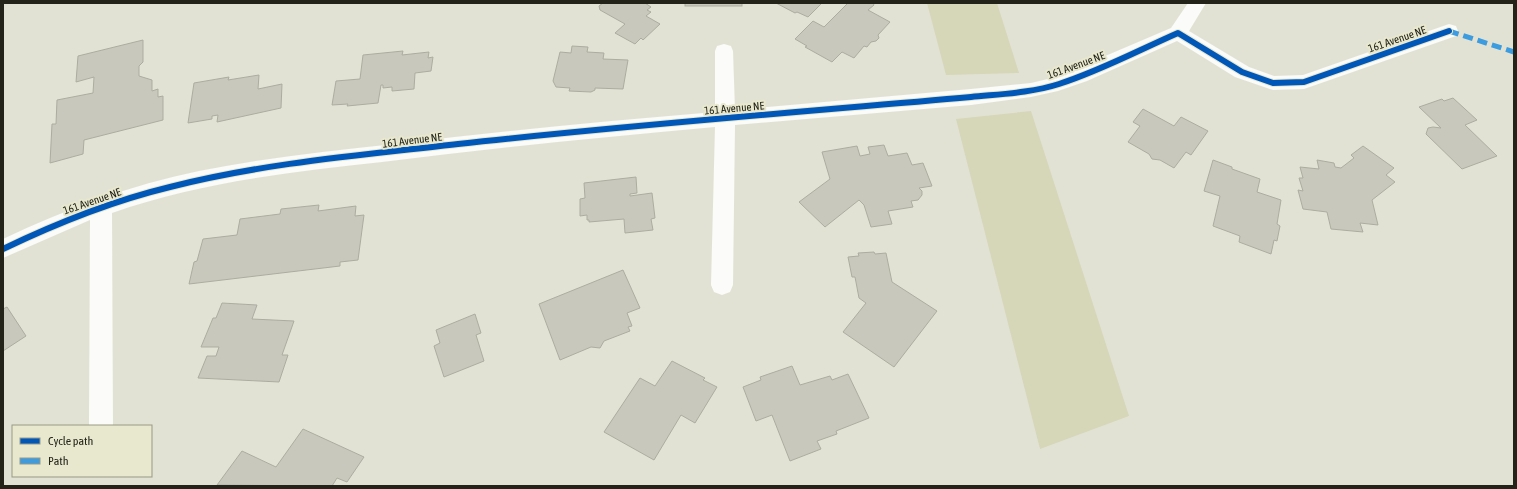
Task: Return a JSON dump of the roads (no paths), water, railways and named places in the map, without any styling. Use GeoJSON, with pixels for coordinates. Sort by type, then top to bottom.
{"type":"FeatureCollection","features":[{"type":"Feature","properties":{"kind":"street"},"geometry":{"type":"LineString","coordinates":[[1178,33],[1197,3]]}},
{"type":"Feature","properties":{"kind":"street","name":"161 Avenue NE"},"geometry":{"type":"LineString","coordinates":[[3,249],[40,230],[101,207],[158,190],[235,173],[535,135],[971,97],[1037,88],[1058,84],[1080,76],[1178,33],[1242,72],[1273,83],[1304,82],[1449,31]]}},
{"type":"Feature","properties":{"kind":"street","name":"161 Avenue NE"},"geometry":{"type":"LineString","coordinates":[[722,286],[725,119],[724,51]]}},
{"type":"Feature","properties":{"kind":"street","name":"161 Avenue NE"},"geometry":{"type":"LineString","coordinates":[[101,207],[101,425]]}}]}
